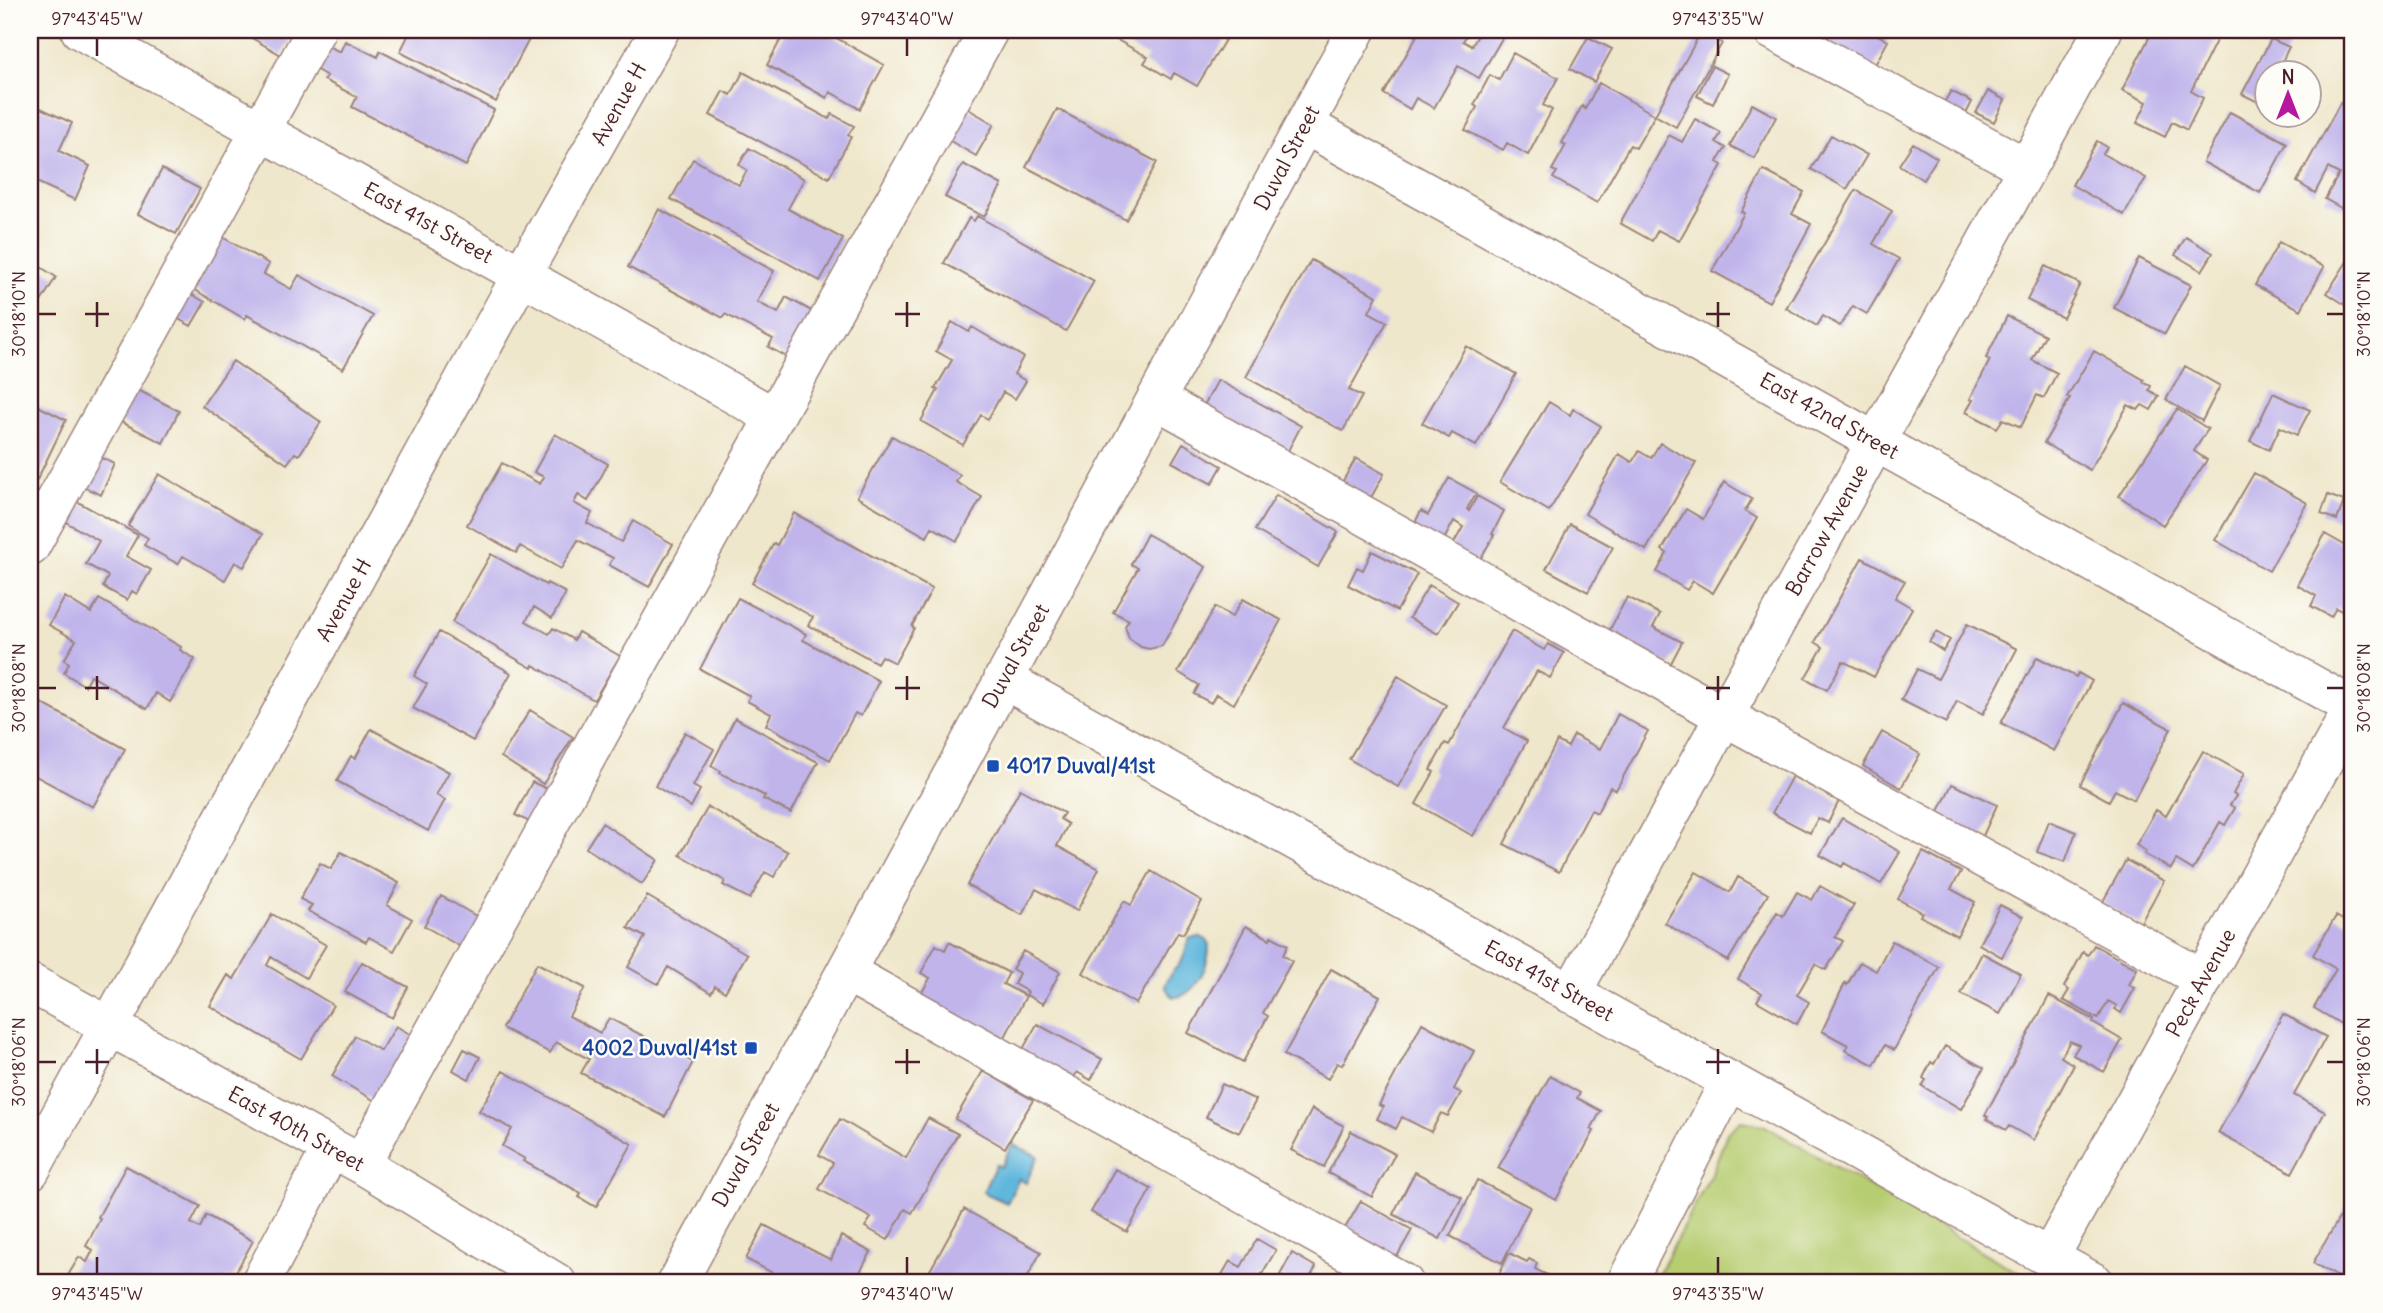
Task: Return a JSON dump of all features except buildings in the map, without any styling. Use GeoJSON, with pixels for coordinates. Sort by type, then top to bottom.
{"type":"FeatureCollection","features":[{"type":"Feature","properties":{"kind":"street","name":"East 41st Street"},"geometry":{"type":"LineString","coordinates":[[80,30],[522,274],[774,417]]}},
{"type":"Feature","properties":{"kind":"street"},"geometry":{"type":"LineString","coordinates":[[30,547],[316,30]]}},
{"type":"Feature","properties":{"kind":"street","name":"Avenue H"},"geometry":{"type":"LineString","coordinates":[[30,1171],[522,274],[660,30]]}},
{"type":"Feature","properties":{"kind":"street"},"geometry":{"type":"LineString","coordinates":[[260,1283],[346,1157],[774,417],[989,30]]}},
{"type":"Feature","properties":{"kind":"street","name":"Duval Street"},"geometry":{"type":"LineString","coordinates":[[691,1278],[846,972],[1356,30]]}},
{"type":"Feature","properties":{"kind":"street"},"geometry":{"type":"LineString","coordinates":[[1772,30],[2027,168]]}},
{"type":"Feature","properties":{"kind":"street","name":"Barrow Avenue"},"geometry":{"type":"LineString","coordinates":[[1572,993],[2103,30]]}},
{"type":"Feature","properties":{"kind":"street","name":"East 42nd Street"},"geometry":{"type":"LineString","coordinates":[[1305,125],[2353,708]]}},
{"type":"Feature","properties":{"kind":"street"},"geometry":{"type":"LineString","coordinates":[[1157,400],[2203,979]]}},
{"type":"Feature","properties":{"kind":"street","name":"East 41st Street"},"geometry":{"type":"LineString","coordinates":[[1003,679],[2095,1283]]}},
{"type":"Feature","properties":{"kind":"street","name":"Peck Avenue"},"geometry":{"type":"LineString","coordinates":[[2049,1258],[2353,708]]}},
{"type":"Feature","properties":{"kind":"street"},"geometry":{"type":"LineString","coordinates":[[846,972],[1404,1283]]}},
{"type":"Feature","properties":{"kind":"street","name":"East 40th Street"},"geometry":{"type":"LineString","coordinates":[[30,983],[346,1157],[557,1283]]}},
{"type":"Feature","properties":{"kind":"street"},"geometry":{"type":"LineString","coordinates":[[1626,1283],[1729,1082]]}},
{"type":"Feature","properties":{"kind":"green space"},"geometry":{"type":"Polygon","coordinates":[[[1741,1121],[1763,1125],[2036,1283],[1654,1283],[1714,1168],[1727,1133],[1741,1121]]]}},
{"type":"Feature","properties":{"kind":"water"},"geometry":{"type":"Polygon","coordinates":[[[1201,937],[1208,941],[1209,949],[1201,977],[1188,992],[1173,997],[1165,987],[1166,982],[1182,960],[1190,938],[1201,937]]]}},
{"type":"Feature","properties":{"kind":"water"},"geometry":{"type":"Polygon","coordinates":[[[1012,1144],[1038,1156],[1026,1183],[1019,1179],[1007,1203],[983,1192],[996,1164],[1001,1167],[1012,1144]]]}},
{"type":"Feature","properties":{"kind":"place","name":"4017 Duval/41st"},"geometry":{"type":"Point","coordinates":[993,766]}},
{"type":"Feature","properties":{"kind":"place","name":"4002 Duval/41st"},"geometry":{"type":"Point","coordinates":[751,1048]}}]}
